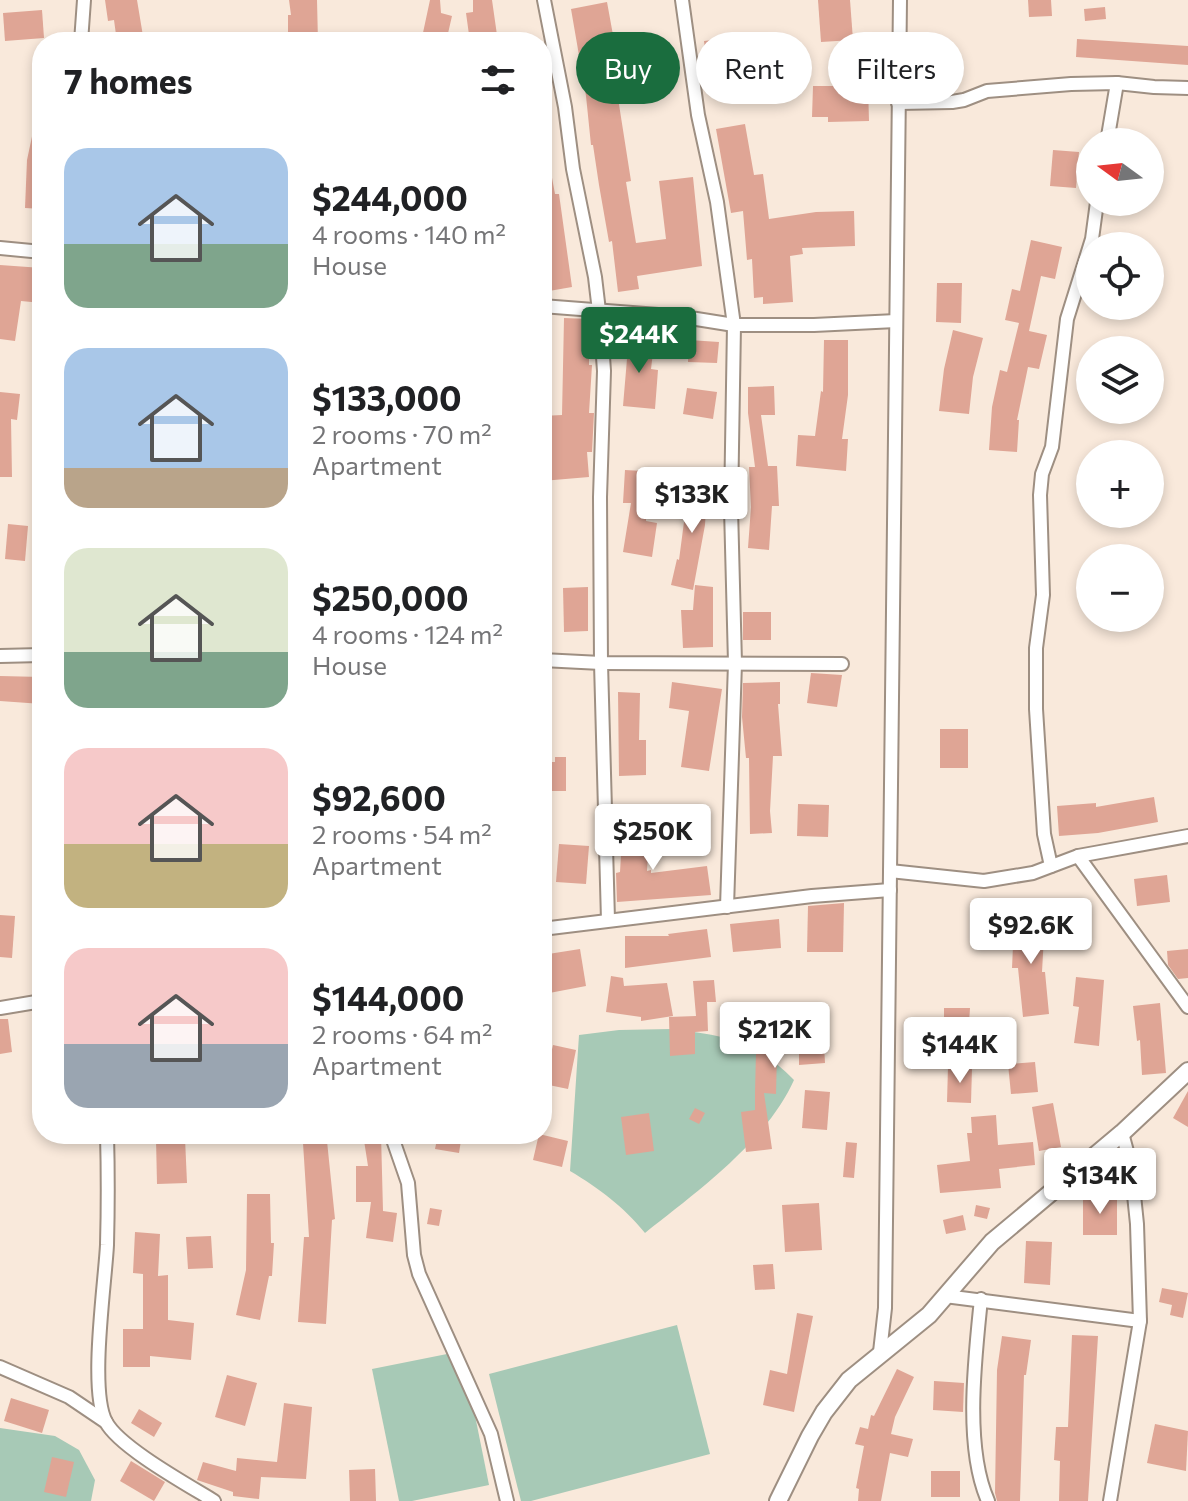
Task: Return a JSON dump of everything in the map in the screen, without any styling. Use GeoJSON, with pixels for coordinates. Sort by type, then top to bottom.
{"type":"FeatureCollection","features":[{"type":"Feature","properties":{"kind":"street"},"geometry":{"type":"LineString","coordinates":[[82,32],[84,0]]}},
{"type":"Feature","properties":{"kind":"street"},"geometry":{"type":"LineString","coordinates":[[544,0],[550,32]]}},
{"type":"Feature","properties":{"kind":"street"},"geometry":{"type":"LineString","coordinates":[[682,0],[698,115],[717,202],[734,325],[731,508],[735,663],[727,907]]}},
{"type":"Feature","properties":{"kind":"street"},"geometry":{"type":"LineString","coordinates":[[899,32],[900,0]]}},
{"type":"Feature","properties":{"kind":"street"},"geometry":{"type":"LineString","coordinates":[[552,45],[599,309],[604,371],[601,663],[608,920]]}},
{"type":"Feature","properties":{"kind":"street"},"geometry":{"type":"LineString","coordinates":[[1109,128],[1117,83]]}},
{"type":"Feature","properties":{"kind":"street"},"geometry":{"type":"LineString","coordinates":[[964,100],[987,91],[1018,87],[1117,83],[1188,88]]}},
{"type":"Feature","properties":{"kind":"street"},"geometry":{"type":"LineString","coordinates":[[880,1352],[885,1308],[898,104]]}},
{"type":"Feature","properties":{"kind":"street"},"geometry":{"type":"LineString","coordinates":[[1051,866],[1044,834],[1036,709],[1036,648],[1043,595],[1040,495],[1042,474],[1052,447],[1067,319],[1092,239],[1095,216]]}},
{"type":"Feature","properties":{"kind":"street"},"geometry":{"type":"LineString","coordinates":[[0,248],[32,251]]}},
{"type":"Feature","properties":{"kind":"street"},"geometry":{"type":"LineString","coordinates":[[552,307],[684,317],[734,325],[896,321]]}},
{"type":"Feature","properties":{"kind":"street"},"geometry":{"type":"LineString","coordinates":[[0,656],[32,655]]}},
{"type":"Feature","properties":{"kind":"street"},"geometry":{"type":"LineString","coordinates":[[552,661],[842,664]]}},
{"type":"Feature","properties":{"kind":"street"},"geometry":{"type":"LineString","coordinates":[[890,871],[984,881],[1033,873],[1078,856],[1188,836]]}},
{"type":"Feature","properties":{"kind":"street"},"geometry":{"type":"LineString","coordinates":[[1078,856],[1188,1007]]}},
{"type":"Feature","properties":{"kind":"street"},"geometry":{"type":"LineString","coordinates":[[552,928],[812,896],[890,890]]}},
{"type":"Feature","properties":{"kind":"street"},"geometry":{"type":"LineString","coordinates":[[0,1008],[32,1003]]}},
{"type":"Feature","properties":{"kind":"street"},"geometry":{"type":"LineString","coordinates":[[778,1501],[824,1412],[849,1380],[929,1315],[992,1242],[1122,1133],[1188,1071]]}},
{"type":"Feature","properties":{"kind":"street"},"geometry":{"type":"LineString","coordinates":[[1110,1501],[1140,1321],[1136,1208],[1131,1166],[1122,1133]]}},
{"type":"Feature","properties":{"kind":"street"},"geometry":{"type":"LineString","coordinates":[[106,1422],[99,1384],[109,1185],[107,1144]]}},
{"type":"Feature","properties":{"kind":"street"},"geometry":{"type":"LineString","coordinates":[[394,1144],[408,1183],[414,1255],[419,1274],[491,1434],[507,1501]]}},
{"type":"Feature","properties":{"kind":"street"},"geometry":{"type":"LineString","coordinates":[[945,1296],[1140,1321]]}},
{"type":"Feature","properties":{"kind":"street"},"geometry":{"type":"LineString","coordinates":[[981,1299],[974,1428],[980,1483],[988,1501]]}},
{"type":"Feature","properties":{"kind":"street"},"geometry":{"type":"LineString","coordinates":[[0,1367],[69,1397],[106,1422],[153,1463],[214,1501]]}},
{"type":"Feature","properties":{"kind":"green space"},"geometry":{"type":"Polygon","coordinates":[[[671,1029],[738,1042],[765,1056],[794,1080],[782,1103],[749,1145],[645,1233],[610,1199],[570,1171],[579,1035],[671,1029]]]}},
{"type":"Feature","properties":{"kind":"green space"},"geometry":{"type":"Polygon","coordinates":[[[677,1325],[710,1454],[531,1501],[521,1501],[489,1374],[677,1325]]]}},
{"type":"Feature","properties":{"kind":"green space"},"geometry":{"type":"Polygon","coordinates":[[[462,1351],[489,1485],[399,1501],[372,1369],[462,1351]]]}},
{"type":"Feature","properties":{"kind":"green space"},"geometry":{"type":"Polygon","coordinates":[[[0,1428],[55,1436],[79,1450],[95,1480],[91,1501],[0,1501],[0,1428]]]}},
{"type":"Feature","properties":{"kind":"building"},"geometry":{"type":"Polygon","coordinates":[[[105,0],[137,0],[142,32],[116,32],[114,20],[108,21],[105,0]]]}},
{"type":"Feature","properties":{"kind":"building"},"geometry":{"type":"Polygon","coordinates":[[[289,0],[317,0],[318,32],[288,32],[288,15],[291,15],[289,0]]]}},
{"type":"Feature","properties":{"kind":"building"},"geometry":{"type":"Polygon","coordinates":[[[430,0],[440,0],[441,13],[452,16],[448,32],[423,32],[430,0]]]}},
{"type":"Feature","properties":{"kind":"building"},"geometry":{"type":"Polygon","coordinates":[[[473,0],[492,0],[497,32],[469,32],[466,13],[473,12],[473,0]]]}},
{"type":"Feature","properties":{"kind":"building"},"geometry":{"type":"Polygon","coordinates":[[[818,0],[850,0],[852,32],[828,32],[828,42],[821,42],[818,0]]]}},
{"type":"Feature","properties":{"kind":"building"},"geometry":{"type":"Polygon","coordinates":[[[1028,0],[1051,0],[1052,16],[1029,17],[1028,0]]]}},
{"type":"Feature","properties":{"kind":"building"},"geometry":{"type":"Polygon","coordinates":[[[607,2],[612,32],[576,32],[576,38],[571,9],[607,2]]]}},
{"type":"Feature","properties":{"kind":"building"},"geometry":{"type":"Polygon","coordinates":[[[1105,7],[1106,19],[1085,21],[1084,9],[1105,7]]]}},
{"type":"Feature","properties":{"kind":"building"},"geometry":{"type":"Polygon","coordinates":[[[42,10],[44,32],[32,32],[32,39],[5,41],[3,13],[42,10]]]}},
{"type":"Feature","properties":{"kind":"building"},"geometry":{"type":"Polygon","coordinates":[[[1077,39],[1188,46],[1188,65],[1076,57],[1077,39]]]}},
{"type":"Feature","properties":{"kind":"building"},"geometry":{"type":"Polygon","coordinates":[[[813,86],[828,86],[828,104],[869,104],[869,121],[828,122],[828,117],[812,117],[813,86]]]}},
{"type":"Feature","properties":{"kind":"building"},"geometry":{"type":"Polygon","coordinates":[[[587,104],[619,104],[631,181],[626,182],[636,243],[666,239],[659,181],[693,177],[702,266],[637,276],[639,289],[618,292],[612,241],[609,242],[587,104]]]}},
{"type":"Feature","properties":{"kind":"building"},"geometry":{"type":"Polygon","coordinates":[[[745,124],[754,175],[763,174],[769,219],[816,212],[854,211],[855,246],[802,248],[803,254],[790,256],[793,302],[763,304],[763,297],[754,298],[752,259],[747,260],[743,211],[731,213],[716,129],[745,124]]]}},
{"type":"Feature","properties":{"kind":"building"},"geometry":{"type":"Polygon","coordinates":[[[32,136],[32,208],[25,208],[27,160],[32,136]]]}},
{"type":"Feature","properties":{"kind":"building"},"geometry":{"type":"Polygon","coordinates":[[[1053,150],[1076,152],[1076,188],[1050,186],[1053,150]]]}},
{"type":"Feature","properties":{"kind":"building"},"geometry":{"type":"Polygon","coordinates":[[[552,178],[555,194],[559,194],[572,287],[552,290],[552,178]]]}},
{"type":"Feature","properties":{"kind":"building"},"geometry":{"type":"Polygon","coordinates":[[[1031,240],[1062,247],[1055,279],[1041,276],[1029,331],[1047,335],[1039,369],[1028,367],[1017,420],[1017,452],[989,450],[992,407],[1000,370],[1007,372],[1019,323],[1005,320],[1012,289],[1020,291],[1031,240]]]}},
{"type":"Feature","properties":{"kind":"building"},"geometry":{"type":"Polygon","coordinates":[[[0,265],[32,267],[32,302],[21,301],[15,341],[0,339],[0,265]]]}},
{"type":"Feature","properties":{"kind":"building"},"geometry":{"type":"Polygon","coordinates":[[[937,283],[962,283],[961,323],[936,322],[937,283]]]}},
{"type":"Feature","properties":{"kind":"building"},"geometry":{"type":"Polygon","coordinates":[[[564,318],[589,319],[589,365],[592,365],[589,413],[594,413],[592,452],[587,452],[589,477],[552,480],[552,416],[562,415],[564,318]]]}},
{"type":"Feature","properties":{"kind":"building"},"geometry":{"type":"Polygon","coordinates":[[[953,330],[983,338],[973,377],[969,414],[939,411],[953,330]]]}},
{"type":"Feature","properties":{"kind":"building"},"geometry":{"type":"Polygon","coordinates":[[[622,340],[654,344],[651,369],[658,370],[655,409],[623,406],[627,359],[620,359],[622,340]]]}},
{"type":"Feature","properties":{"kind":"building"},"geometry":{"type":"Polygon","coordinates":[[[689,340],[719,342],[717,363],[688,362],[689,340]]]}},
{"type":"Feature","properties":{"kind":"building"},"geometry":{"type":"Polygon","coordinates":[[[824,340],[848,340],[848,395],[842,439],[848,439],[846,471],[796,466],[798,435],[815,436],[823,392],[824,340]]]}},
{"type":"Feature","properties":{"kind":"building"},"geometry":{"type":"Polygon","coordinates":[[[774,386],[775,415],[761,415],[768,466],[777,466],[779,506],[772,506],[769,550],[748,548],[751,507],[749,467],[755,467],[748,387],[774,386]]]}},
{"type":"Feature","properties":{"kind":"building"},"geometry":{"type":"Polygon","coordinates":[[[687,388],[717,392],[713,419],[683,414],[687,388]]]}},
{"type":"Feature","properties":{"kind":"building"},"geometry":{"type":"Polygon","coordinates":[[[0,392],[20,394],[17,420],[11,419],[12,477],[0,477],[0,392]]]}},
{"type":"Feature","properties":{"kind":"building"},"geometry":{"type":"Polygon","coordinates":[[[625,470],[661,472],[660,489],[647,489],[646,521],[657,523],[652,557],[623,552],[631,503],[623,503],[625,470]]]}},
{"type":"Feature","properties":{"kind":"building"},"geometry":{"type":"Polygon","coordinates":[[[692,474],[708,476],[705,525],[693,590],[671,585],[679,560],[684,522],[688,523],[692,474]]]}},
{"type":"Feature","properties":{"kind":"building"},"geometry":{"type":"Polygon","coordinates":[[[8,524],[28,526],[25,561],[5,559],[8,524]]]}},
{"type":"Feature","properties":{"kind":"building"},"geometry":{"type":"Polygon","coordinates":[[[695,585],[713,587],[713,647],[683,648],[681,610],[693,610],[695,585]]]}},
{"type":"Feature","properties":{"kind":"building"},"geometry":{"type":"Polygon","coordinates":[[[588,587],[588,631],[564,632],[563,588],[588,587]]]}},
{"type":"Feature","properties":{"kind":"building"},"geometry":{"type":"Polygon","coordinates":[[[743,612],[771,612],[771,640],[743,640],[743,612]]]}},
{"type":"Feature","properties":{"kind":"building"},"geometry":{"type":"Polygon","coordinates":[[[811,673],[842,675],[837,707],[807,703],[811,673]]]}},
{"type":"Feature","properties":{"kind":"building"},"geometry":{"type":"Polygon","coordinates":[[[0,676],[32,677],[32,703],[0,701],[0,676]]]}},
{"type":"Feature","properties":{"kind":"building"},"geometry":{"type":"Polygon","coordinates":[[[672,682],[722,689],[709,771],[681,767],[689,711],[669,708],[672,682]]]}},
{"type":"Feature","properties":{"kind":"building"},"geometry":{"type":"Polygon","coordinates":[[[780,682],[778,704],[782,756],[773,756],[772,833],[750,834],[749,758],[746,758],[742,717],[743,683],[780,682]]]}},
{"type":"Feature","properties":{"kind":"building"},"geometry":{"type":"Polygon","coordinates":[[[618,692],[640,693],[639,740],[646,740],[646,775],[619,776],[618,692]]]}},
{"type":"Feature","properties":{"kind":"building"},"geometry":{"type":"Polygon","coordinates":[[[940,729],[968,729],[968,768],[940,768],[940,729]]]}},
{"type":"Feature","properties":{"kind":"building"},"geometry":{"type":"Polygon","coordinates":[[[555,757],[566,757],[566,791],[552,791],[552,762],[555,762],[555,757]]]}},
{"type":"Feature","properties":{"kind":"building"},"geometry":{"type":"Polygon","coordinates":[[[1154,797],[1158,822],[1098,833],[1059,836],[1057,806],[1096,803],[1096,807],[1154,797]]]}},
{"type":"Feature","properties":{"kind":"building"},"geometry":{"type":"Polygon","coordinates":[[[798,804],[829,805],[828,837],[797,836],[798,804]]]}},
{"type":"Feature","properties":{"kind":"building"},"geometry":{"type":"Polygon","coordinates":[[[623,821],[650,822],[647,871],[707,866],[711,895],[617,902],[616,873],[620,872],[623,821]]]}},
{"type":"Feature","properties":{"kind":"building"},"geometry":{"type":"Polygon","coordinates":[[[559,844],[589,846],[586,884],[556,882],[559,844]]]}},
{"type":"Feature","properties":{"kind":"building"},"geometry":{"type":"Polygon","coordinates":[[[1167,875],[1170,902],[1137,906],[1134,879],[1167,875]]]}},
{"type":"Feature","properties":{"kind":"building"},"geometry":{"type":"Polygon","coordinates":[[[844,903],[843,952],[807,952],[808,906],[844,903]]]}},
{"type":"Feature","properties":{"kind":"building"},"geometry":{"type":"Polygon","coordinates":[[[0,915],[15,916],[12,958],[0,957],[0,915]]]}},
{"type":"Feature","properties":{"kind":"building"},"geometry":{"type":"Polygon","coordinates":[[[1028,916],[1045,917],[1042,972],[1045,972],[1049,1014],[1023,1017],[1018,968],[1012,968],[1014,923],[1027,924],[1028,916]]]}},
{"type":"Feature","properties":{"kind":"building"},"geometry":{"type":"Polygon","coordinates":[[[779,919],[781,948],[733,952],[730,924],[779,919]]]}},
{"type":"Feature","properties":{"kind":"building"},"geometry":{"type":"Polygon","coordinates":[[[707,929],[711,957],[625,968],[625,936],[669,936],[707,929]]]}},
{"type":"Feature","properties":{"kind":"building"},"geometry":{"type":"Polygon","coordinates":[[[580,949],[586,986],[552,992],[552,953],[580,949]]]}},
{"type":"Feature","properties":{"kind":"building"},"geometry":{"type":"Polygon","coordinates":[[[1188,949],[1188,978],[1178,979],[1168,965],[1167,951],[1188,949]]]}},
{"type":"Feature","properties":{"kind":"building"},"geometry":{"type":"Polygon","coordinates":[[[611,976],[623,978],[624,986],[667,983],[673,1016],[641,1021],[641,1017],[606,1012],[611,976]]]}},
{"type":"Feature","properties":{"kind":"building"},"geometry":{"type":"Polygon","coordinates":[[[1076,977],[1104,980],[1099,1046],[1074,1043],[1079,1007],[1073,1006],[1076,977]]]}},
{"type":"Feature","properties":{"kind":"building"},"geometry":{"type":"Polygon","coordinates":[[[714,980],[716,1002],[707,1002],[708,1031],[695,1032],[695,1054],[670,1056],[669,1017],[696,1016],[693,981],[714,980]]]}},
{"type":"Feature","properties":{"kind":"building"},"geometry":{"type":"Polygon","coordinates":[[[1160,1003],[1166,1073],[1142,1075],[1140,1040],[1137,1041],[1133,1006],[1160,1003]]]}},
{"type":"Feature","properties":{"kind":"building"},"geometry":{"type":"Polygon","coordinates":[[[944,1008],[970,1008],[969,1023],[944,1023],[944,1008]]]}},
{"type":"Feature","properties":{"kind":"building"},"geometry":{"type":"Polygon","coordinates":[[[0,1019],[8,1019],[12,1052],[0,1054],[0,1019]]]}},
{"type":"Feature","properties":{"kind":"building"},"geometry":{"type":"Polygon","coordinates":[[[749,1019],[783,1020],[783,1029],[823,1026],[825,1063],[799,1065],[799,1054],[777,1053],[776,1094],[764,1093],[772,1149],[746,1152],[741,1112],[755,1110],[756,1052],[748,1052],[749,1019]]]}},
{"type":"Feature","properties":{"kind":"building"},"geometry":{"type":"Polygon","coordinates":[[[553,1045],[576,1050],[568,1089],[552,1086],[553,1045]]]}},
{"type":"Feature","properties":{"kind":"building"},"geometry":{"type":"Polygon","coordinates":[[[1035,1062],[1038,1092],[1011,1094],[1008,1064],[1035,1062]]]}},
{"type":"Feature","properties":{"kind":"building"},"geometry":{"type":"Polygon","coordinates":[[[948,1067],[972,1068],[971,1103],[947,1102],[948,1067]]]}},
{"type":"Feature","properties":{"kind":"building"},"geometry":{"type":"Polygon","coordinates":[[[805,1090],[830,1092],[827,1130],[802,1128],[805,1090]]]}},
{"type":"Feature","properties":{"kind":"building"},"geometry":{"type":"Polygon","coordinates":[[[1188,1091],[1188,1127],[1173,1118],[1188,1091]]]}},
{"type":"Feature","properties":{"kind":"building"},"geometry":{"type":"Polygon","coordinates":[[[1053,1103],[1061,1147],[1039,1151],[1032,1107],[1053,1103]]]}},
{"type":"Feature","properties":{"kind":"building"},"geometry":{"type":"Polygon","coordinates":[[[695,1108],[705,1113],[699,1124],[689,1119],[695,1108]]]}},
{"type":"Feature","properties":{"kind":"building"},"geometry":{"type":"Polygon","coordinates":[[[649,1113],[654,1151],[626,1155],[621,1117],[649,1113]]]}},
{"type":"Feature","properties":{"kind":"building"},"geometry":{"type":"Polygon","coordinates":[[[996,1115],[998,1145],[1033,1142],[1035,1165],[999,1169],[1001,1188],[940,1193],[937,1165],[970,1161],[967,1133],[972,1133],[971,1117],[996,1115]]]}},
{"type":"Feature","properties":{"kind":"building"},"geometry":{"type":"Polygon","coordinates":[[[552,1137],[568,1141],[562,1167],[533,1160],[537,1144],[552,1144],[552,1137]]]}},
{"type":"Feature","properties":{"kind":"building"},"geometry":{"type":"Polygon","coordinates":[[[846,1142],[857,1143],[854,1178],[843,1177],[846,1142]]]}},
{"type":"Feature","properties":{"kind":"building"},"geometry":{"type":"Polygon","coordinates":[[[156,1144],[185,1144],[187,1183],[157,1184],[156,1144]]]}},
{"type":"Feature","properties":{"kind":"building"},"geometry":{"type":"Polygon","coordinates":[[[303,1144],[327,1144],[335,1219],[332,1220],[326,1324],[298,1322],[304,1237],[309,1237],[303,1144]]]}},
{"type":"Feature","properties":{"kind":"building"},"geometry":{"type":"Polygon","coordinates":[[[365,1144],[381,1144],[383,1211],[397,1213],[393,1242],[366,1238],[371,1202],[356,1202],[356,1166],[368,1166],[365,1144]]]}},
{"type":"Feature","properties":{"kind":"building"},"geometry":{"type":"Polygon","coordinates":[[[436,1144],[460,1144],[459,1153],[435,1149],[436,1144]]]}},
{"type":"Feature","properties":{"kind":"building"},"geometry":{"type":"Polygon","coordinates":[[[247,1194],[270,1194],[271,1243],[274,1243],[272,1276],[269,1276],[260,1320],[236,1315],[246,1270],[247,1194]]]}},
{"type":"Feature","properties":{"kind":"building"},"geometry":{"type":"Polygon","coordinates":[[[1083,1196],[1117,1196],[1117,1235],[1083,1235],[1083,1196]]]}},
{"type":"Feature","properties":{"kind":"building"},"geometry":{"type":"Polygon","coordinates":[[[819,1203],[822,1250],[785,1252],[782,1205],[819,1203]]]}},
{"type":"Feature","properties":{"kind":"building"},"geometry":{"type":"Polygon","coordinates":[[[976,1205],[990,1208],[987,1219],[974,1216],[976,1205]]]}},
{"type":"Feature","properties":{"kind":"building"},"geometry":{"type":"Polygon","coordinates":[[[430,1208],[442,1210],[439,1226],[427,1224],[430,1208]]]}},
{"type":"Feature","properties":{"kind":"building"},"geometry":{"type":"Polygon","coordinates":[[[963,1215],[966,1230],[946,1234],[943,1220],[963,1215]]]}},
{"type":"Feature","properties":{"kind":"building"},"geometry":{"type":"Polygon","coordinates":[[[135,1232],[160,1234],[158,1276],[168,1275],[168,1320],[194,1323],[191,1360],[150,1356],[150,1367],[123,1367],[123,1329],[143,1329],[143,1274],[133,1273],[135,1232]]]}},
{"type":"Feature","properties":{"kind":"building"},"geometry":{"type":"Polygon","coordinates":[[[211,1236],[213,1268],[188,1269],[186,1237],[211,1236]]]}},
{"type":"Feature","properties":{"kind":"building"},"geometry":{"type":"Polygon","coordinates":[[[1026,1241],[1052,1242],[1050,1285],[1024,1283],[1026,1241]]]}},
{"type":"Feature","properties":{"kind":"building"},"geometry":{"type":"Polygon","coordinates":[[[773,1264],[775,1289],[755,1290],[753,1265],[773,1264]]]}},
{"type":"Feature","properties":{"kind":"building"},"geometry":{"type":"Polygon","coordinates":[[[1162,1288],[1188,1293],[1183,1318],[1170,1315],[1172,1305],[1159,1302],[1162,1288]]]}},
{"type":"Feature","properties":{"kind":"building"},"geometry":{"type":"Polygon","coordinates":[[[797,1313],[813,1316],[794,1412],[763,1405],[770,1370],[787,1374],[797,1313]]]}},
{"type":"Feature","properties":{"kind":"building"},"geometry":{"type":"Polygon","coordinates":[[[1072,1335],[1098,1336],[1088,1501],[1059,1501],[1060,1461],[1054,1460],[1056,1427],[1068,1427],[1072,1335]]]}},
{"type":"Feature","properties":{"kind":"building"},"geometry":{"type":"Polygon","coordinates":[[[1002,1336],[1031,1340],[1024,1375],[1020,1501],[997,1501],[995,1493],[997,1370],[1002,1336]]]}},
{"type":"Feature","properties":{"kind":"building"},"geometry":{"type":"Polygon","coordinates":[[[897,1369],[914,1377],[895,1417],[891,1434],[913,1439],[908,1457],[890,1453],[881,1501],[858,1501],[859,1489],[856,1488],[864,1446],[855,1444],[860,1427],[868,1429],[871,1415],[874,1416],[897,1369]]]}},
{"type":"Feature","properties":{"kind":"building"},"geometry":{"type":"Polygon","coordinates":[[[227,1375],[257,1383],[245,1426],[215,1417],[227,1375]]]}},
{"type":"Feature","properties":{"kind":"building"},"geometry":{"type":"Polygon","coordinates":[[[934,1381],[964,1383],[963,1412],[933,1410],[934,1381]]]}},
{"type":"Feature","properties":{"kind":"building"},"geometry":{"type":"Polygon","coordinates":[[[11,1398],[49,1410],[42,1433],[4,1421],[11,1398]]]}},
{"type":"Feature","properties":{"kind":"building"},"geometry":{"type":"Polygon","coordinates":[[[284,1403],[312,1407],[306,1479],[261,1477],[259,1499],[233,1496],[233,1492],[197,1480],[203,1462],[236,1471],[237,1458],[277,1462],[284,1403]]]}},
{"type":"Feature","properties":{"kind":"building"},"geometry":{"type":"Polygon","coordinates":[[[139,1409],[162,1423],[154,1437],[131,1423],[139,1409]]]}},
{"type":"Feature","properties":{"kind":"building"},"geometry":{"type":"Polygon","coordinates":[[[1155,1424],[1188,1431],[1186,1471],[1147,1463],[1155,1424]]]}},
{"type":"Feature","properties":{"kind":"building"},"geometry":{"type":"Polygon","coordinates":[[[52,1457],[74,1462],[66,1497],[44,1492],[52,1457]]]}},
{"type":"Feature","properties":{"kind":"building"},"geometry":{"type":"Polygon","coordinates":[[[131,1461],[165,1482],[154,1501],[120,1481],[131,1461]]]}},
{"type":"Feature","properties":{"kind":"building"},"geometry":{"type":"Polygon","coordinates":[[[375,1469],[376,1501],[350,1501],[349,1470],[375,1469]]]}},
{"type":"Feature","properties":{"kind":"building"},"geometry":{"type":"Polygon","coordinates":[[[931,1471],[960,1471],[960,1497],[931,1497],[931,1471]]]}}]}
